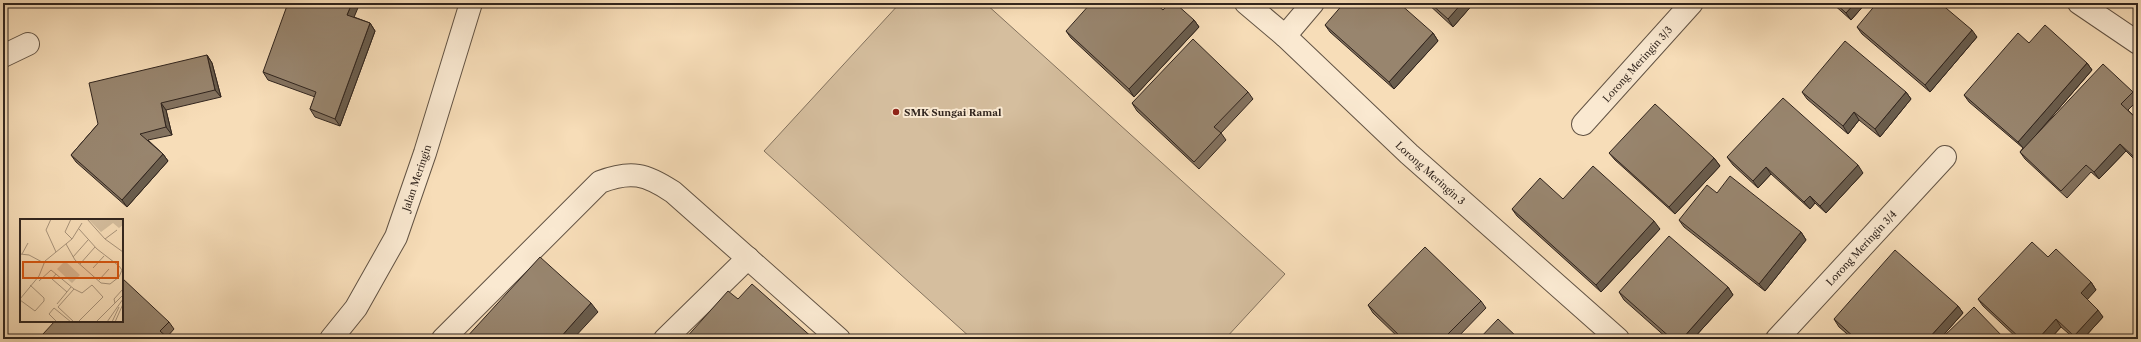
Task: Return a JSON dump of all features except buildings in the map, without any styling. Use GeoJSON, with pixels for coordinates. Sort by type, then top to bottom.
{"type":"FeatureCollection","features":[{"type":"Feature","properties":{"kind":"street","name":"Jalan Meringin"},"geometry":{"type":"LineString","coordinates":[[331,339],[356,308],[396,237],[425,153],[470,3]]}},
{"type":"Feature","properties":{"kind":"street","name":"Lorong Meringin 3"},"geometry":{"type":"LineString","coordinates":[[1246,3],[1285,36],[1409,154],[1618,339]]}},
{"type":"Feature","properties":{"kind":"street"},"geometry":{"type":"LineString","coordinates":[[1285,36],[1313,3]]}},
{"type":"Feature","properties":{"kind":"street","name":"Lorong Meringin 3/3"},"geometry":{"type":"LineString","coordinates":[[1583,124],[1692,3]]}},
{"type":"Feature","properties":{"kind":"street"},"geometry":{"type":"LineString","coordinates":[[2079,3],[2138,43]]}},
{"type":"Feature","properties":{"kind":"street"},"geometry":{"type":"LineString","coordinates":[[3,56],[28,44]]}},
{"type":"Feature","properties":{"kind":"street","name":"Lorong Meringin 3/4"},"geometry":{"type":"LineString","coordinates":[[1777,339],[1945,157]]}},
{"type":"Feature","properties":{"kind":"street"},"geometry":{"type":"LineString","coordinates":[[443,339],[600,182],[616,176],[635,174],[654,180],[673,192],[839,339]]}},
{"type":"Feature","properties":{"kind":"street"},"geometry":{"type":"LineString","coordinates":[[665,339],[748,258]]}},
{"type":"Feature","properties":{"kind":"shaded area"},"geometry":{"type":"Polygon","coordinates":[[[900,3],[985,3],[1285,274],[1225,339],[972,339],[764,151],[900,3]]]}},
{"type":"Feature","properties":{"kind":"place","name":"SMK Sungai Ramal"},"geometry":{"type":"Point","coordinates":[896,112]}}]}
